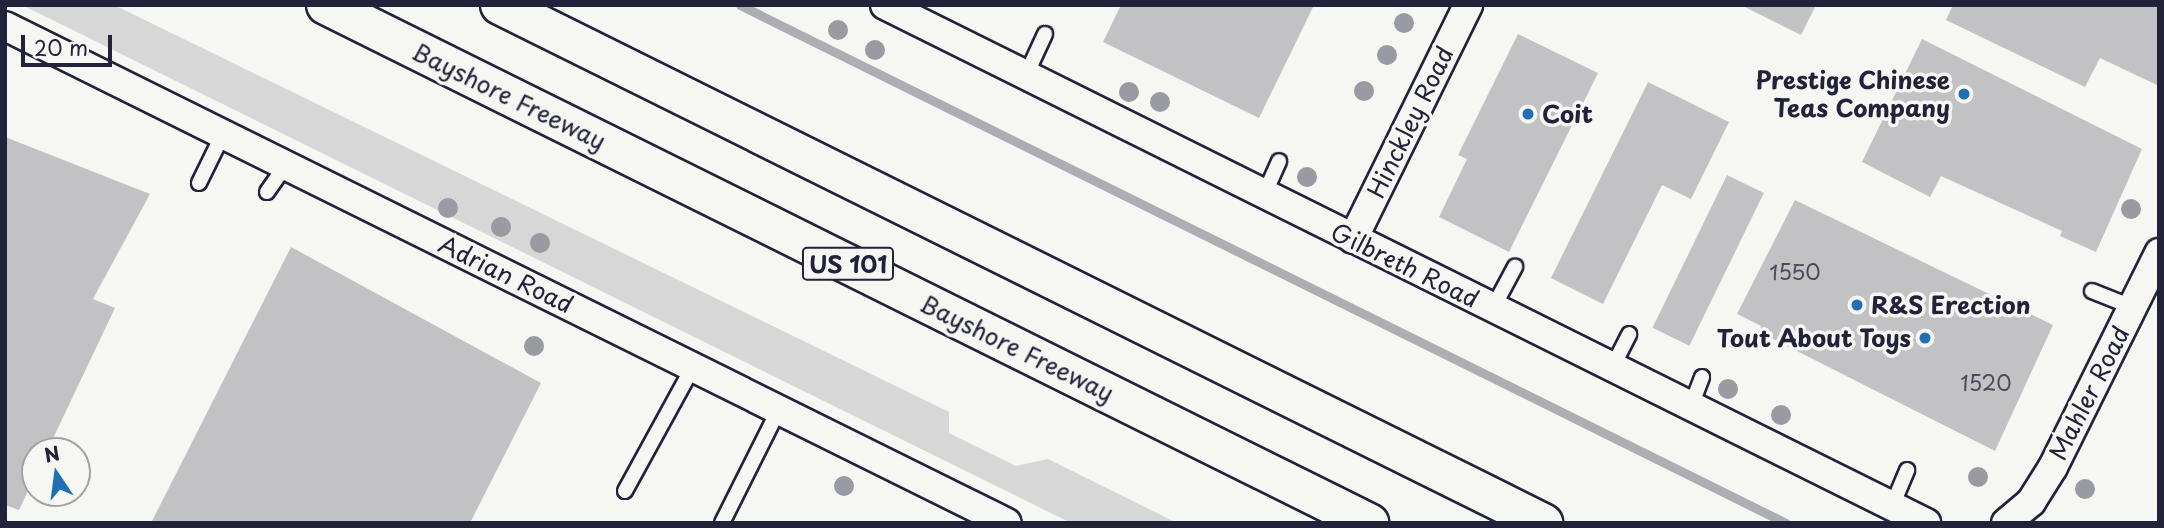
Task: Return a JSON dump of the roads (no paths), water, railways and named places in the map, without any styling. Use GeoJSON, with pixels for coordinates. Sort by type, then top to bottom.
{"type":"FeatureCollection","features":[{"type":"Feature","properties":{"kind":"highway","name":"Bayshore Freeway"},"geometry":{"type":"LineString","coordinates":[[326,5],[1369,523]]}},
{"type":"Feature","properties":{"kind":"highway"},"geometry":{"type":"LineString","coordinates":[[500,5],[1542,523]]}},
{"type":"Feature","properties":{"kind":"street","name":"Gilbreth Road"},"geometry":{"type":"LineString","coordinates":[[885,5],[1926,523]]}},
{"type":"Feature","properties":{"kind":"street","name":"Hinckley Road"},"geometry":{"type":"LineString","coordinates":[[1353,239],[1468,5]]}},
{"type":"Feature","properties":{"kind":"street","name":"Adrian Road"},"geometry":{"type":"LineString","coordinates":[[5,26],[1007,523]]}},
{"type":"Feature","properties":{"kind":"street","name":"Mahler Road"},"geometry":{"type":"LineString","coordinates":[[2006,523],[2031,502],[2053,467],[2157,259]]}},
{"type":"Feature","properties":{"kind":"lane"},"geometry":{"type":"LineString","coordinates":[[1027,74],[1045,34]]}},
{"type":"Feature","properties":{"kind":"lane"},"geometry":{"type":"LineString","coordinates":[[199,183],[223,134]]}},
{"type":"Feature","properties":{"kind":"lane"},"geometry":{"type":"LineString","coordinates":[[1264,195],[1279,161]]}},
{"type":"Feature","properties":{"kind":"lane"},"geometry":{"type":"LineString","coordinates":[[267,192],[286,165]]}},
{"type":"Feature","properties":{"kind":"lane"},"geometry":{"type":"LineString","coordinates":[[1493,308],[1515,267]]}},
{"type":"Feature","properties":{"kind":"lane"},"geometry":{"type":"LineString","coordinates":[[2092,291],[2132,307]]}},
{"type":"Feature","properties":{"kind":"lane"},"geometry":{"type":"LineString","coordinates":[[1612,368],[1629,334]]}},
{"type":"Feature","properties":{"kind":"lane"},"geometry":{"type":"LineString","coordinates":[[625,491],[693,367]]}},
{"type":"Feature","properties":{"kind":"lane"},"geometry":{"type":"LineString","coordinates":[[1691,406],[1702,377]]}},
{"type":"Feature","properties":{"kind":"lane"},"geometry":{"type":"LineString","coordinates":[[722,523],[779,409]]}},
{"type":"Feature","properties":{"kind":"lane"},"geometry":{"type":"LineString","coordinates":[[1892,506],[1907,470]]}},
{"type":"Feature","properties":{"kind":"waterway"},"geometry":{"type":"LineString","coordinates":[[740,5],[1786,523]]}},
{"type":"Feature","properties":{"kind":"place","name":"Prestige Chinese Teas Company"},"geometry":{"type":"Point","coordinates":[1964,94]}},
{"type":"Feature","properties":{"kind":"place","name":"Coit"},"geometry":{"type":"Point","coordinates":[1528,114]}},
{"type":"Feature","properties":{"kind":"place","name":"R&S Erection"},"geometry":{"type":"Point","coordinates":[1857,305]}},
{"type":"Feature","properties":{"kind":"place","name":"Tout About Toys"},"geometry":{"type":"Point","coordinates":[1925,338]}}]}
